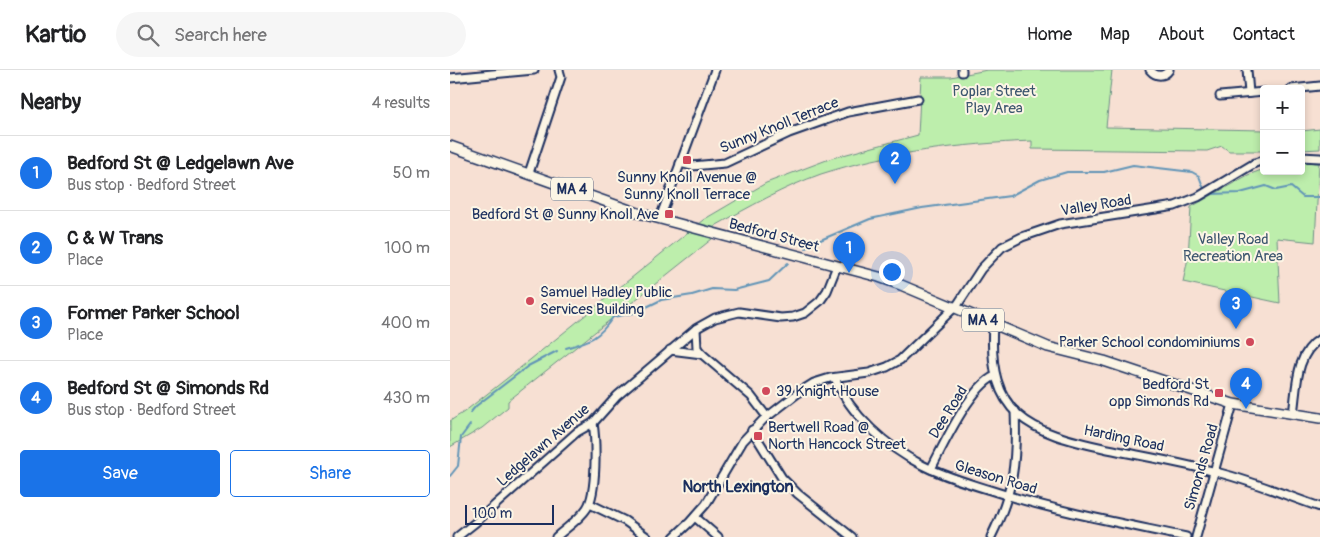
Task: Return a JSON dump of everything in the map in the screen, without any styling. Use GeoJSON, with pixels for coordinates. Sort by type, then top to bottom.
{"type":"FeatureCollection","features":[{"type":"Feature","properties":{"kind":"main road","name":"Bedford Street"},"geometry":{"type":"LineString","coordinates":[[450,146],[638,213],[901,285],[1048,347],[1110,362],[1233,404],[1320,418]]}},
{"type":"Feature","properties":{"kind":"street"},"geometry":{"type":"LineString","coordinates":[[450,78],[466,73],[534,70]]}},
{"type":"Feature","properties":{"kind":"street"},"geometry":{"type":"LineString","coordinates":[[529,173],[560,77],[559,70]]}},
{"type":"Feature","properties":{"kind":"street"},"geometry":{"type":"LineString","coordinates":[[660,218],[715,70]]}},
{"type":"Feature","properties":{"kind":"street"},"geometry":{"type":"LineString","coordinates":[[1150,70],[1159,76],[1170,70]]}},
{"type":"Feature","properties":{"kind":"street"},"geometry":{"type":"LineString","coordinates":[[1247,70],[1249,93]]}},
{"type":"Feature","properties":{"kind":"street"},"geometry":{"type":"LineString","coordinates":[[1305,88],[1320,86]]}},
{"type":"Feature","properties":{"kind":"street"},"geometry":{"type":"LineString","coordinates":[[1220,96],[1260,92]]}},
{"type":"Feature","properties":{"kind":"street","name":"Sunny Knoll Terrace"},"geometry":{"type":"LineString","coordinates":[[680,163],[692,166],[726,162],[788,133],[848,112],[918,99]]}},
{"type":"Feature","properties":{"kind":"street"},"geometry":{"type":"LineString","coordinates":[[1305,157],[1320,158]]}},
{"type":"Feature","properties":{"kind":"street","name":"Valley Road"},"geometry":{"type":"LineString","coordinates":[[674,537],[695,517],[714,492],[743,440],[767,416],[798,393],[814,384],[835,378],[869,373],[900,360],[954,308],[981,268],[1002,247],[1020,238],[1060,224],[1175,206],[1205,193],[1260,161]]}},
{"type":"Feature","properties":{"kind":"street","name":"Ledgelawn Avenue"},"geometry":{"type":"LineString","coordinates":[[457,537],[577,432],[593,424],[607,406],[696,329],[715,318],[739,312],[781,318],[805,313],[820,301],[827,291],[837,266]]}},
{"type":"Feature","properties":{"kind":"street","name":"Harding Road"},"geometry":{"type":"LineString","coordinates":[[993,325],[992,343],[995,376],[1002,393],[1015,410],[1034,426],[1056,436],[1213,471],[1320,507]]}},
{"type":"Feature","properties":{"kind":"street"},"geometry":{"type":"LineString","coordinates":[[696,329],[697,348],[751,396],[767,416]]}},
{"type":"Feature","properties":{"kind":"street"},"geometry":{"type":"LineString","coordinates":[[1293,414],[1302,361],[1310,347],[1320,339]]}},
{"type":"Feature","properties":{"kind":"street"},"geometry":{"type":"LineString","coordinates":[[670,350],[702,354]]}},
{"type":"Feature","properties":{"kind":"street","name":"Dee Road"},"geometry":{"type":"LineString","coordinates":[[931,469],[959,418],[982,384],[995,376]]}},
{"type":"Feature","properties":{"kind":"street","name":"Gleason Road"},"geometry":{"type":"LineString","coordinates":[[835,378],[849,404],[892,446],[948,477],[1047,506],[1186,537]]}},
{"type":"Feature","properties":{"kind":"street","name":"Simonds Road"},"geometry":{"type":"LineString","coordinates":[[1196,537],[1233,404]]}},
{"type":"Feature","properties":{"kind":"street"},"geometry":{"type":"LineString","coordinates":[[991,537],[1005,507],[1014,475],[1016,454],[1015,410]]}},
{"type":"Feature","properties":{"kind":"street"},"geometry":{"type":"LineString","coordinates":[[556,537],[584,512],[590,504],[596,441],[593,424]]}},
{"type":"Feature","properties":{"kind":"street"},"geometry":{"type":"LineString","coordinates":[[752,430],[782,478],[798,494],[852,537]]}},
{"type":"Feature","properties":{"kind":"street"},"geometry":{"type":"LineString","coordinates":[[590,504],[625,521],[647,537]]}},
{"type":"Feature","properties":{"kind":"street"},"geometry":{"type":"LineString","coordinates":[[695,517],[718,537]]}},
{"type":"Feature","properties":{"kind":"green space","name":"Poplar Street Play Area"},"geometry":{"type":"Polygon","coordinates":[[[987,70],[1112,70],[1106,127],[1260,130],[1260,151],[1229,151],[1222,146],[1207,151],[1032,149],[1032,141],[1005,142],[925,150],[847,166],[807,179],[780,191],[715,226],[712,239],[508,401],[508,407],[482,428],[450,447],[450,421],[515,372],[703,220],[766,183],[832,158],[918,135],[921,77],[951,77],[987,70]]]}},
{"type":"Feature","properties":{"kind":"green space"},"geometry":{"type":"Polygon","coordinates":[[[1320,129],[1320,149],[1305,150],[1305,131],[1320,129]]]}},
{"type":"Feature","properties":{"kind":"green space","name":"Valley Road Recreation Area"},"geometry":{"type":"Polygon","coordinates":[[[1305,162],[1319,163],[1315,242],[1277,238],[1280,303],[1183,282],[1188,258],[1191,207],[1248,175],[1260,170],[1260,175],[1305,175],[1305,162]]]}},
{"type":"Feature","properties":{"kind":"waterway"},"geometry":{"type":"LineString","coordinates":[[806,248],[811,244],[870,219],[922,208],[1010,196],[1040,180],[1067,172],[1104,172],[1133,165],[1192,172],[1199,176],[1204,189]]}},
{"type":"Feature","properties":{"kind":"waterway"},"geometry":{"type":"LineString","coordinates":[[1211,194],[1240,193],[1266,186],[1276,190],[1291,187],[1303,197],[1320,197]]}},
{"type":"Feature","properties":{"kind":"waterway"},"geometry":{"type":"LineString","coordinates":[[566,348],[593,338],[603,330],[613,317],[634,313],[661,300],[692,295],[712,289],[734,290],[769,281],[788,263]]}},
{"type":"Feature","properties":{"kind":"waterway"},"geometry":{"type":"LineString","coordinates":[[470,413],[476,406],[528,366],[557,351]]}},
{"type":"Feature","properties":{"kind":"waterway"},"geometry":{"type":"LineString","coordinates":[[450,476],[458,466],[461,437],[470,425]]}},
{"type":"Feature","properties":{"kind":"place","name":"Sunny Knoll Avenue @ Sunny Knoll Terrace"},"geometry":{"type":"Point","coordinates":[687,160]}},
{"type":"Feature","properties":{"kind":"place","name":"C & W Trans"},"geometry":{"type":"Point","coordinates":[895,184]}},
{"type":"Feature","properties":{"kind":"place","name":"Bedford St @ Sunny Knoll Ave"},"geometry":{"type":"Point","coordinates":[669,214]}},
{"type":"Feature","properties":{"kind":"place","name":"Bedford St @ Ledgelawn Ave"},"geometry":{"type":"Point","coordinates":[849,273]}},
{"type":"Feature","properties":{"kind":"place","name":"Samuel Hadley Public Services Building"},"geometry":{"type":"Point","coordinates":[530,301]}},
{"type":"Feature","properties":{"kind":"place","name":"Former Parker School"},"geometry":{"type":"Point","coordinates":[1236,329]}},
{"type":"Feature","properties":{"kind":"place","name":"Parker School condominiums"},"geometry":{"type":"Point","coordinates":[1250,342]}},
{"type":"Feature","properties":{"kind":"place","name":"39 Knight House"},"geometry":{"type":"Point","coordinates":[766,391]}},
{"type":"Feature","properties":{"kind":"place","name":"Bedford St opp Simonds Rd"},"geometry":{"type":"Point","coordinates":[1219,393]}},
{"type":"Feature","properties":{"kind":"place","name":"Bedford St @ Simonds Rd"},"geometry":{"type":"Point","coordinates":[1246,409]}},
{"type":"Feature","properties":{"kind":"place","name":"Bertwell Road @ North Hancock Street"},"geometry":{"type":"Point","coordinates":[758,436]}},
{"type":"Feature","properties":{"kind":"district","name":"North Lexington"},"geometry":{"type":"Point","coordinates":[738,486]}}]}
